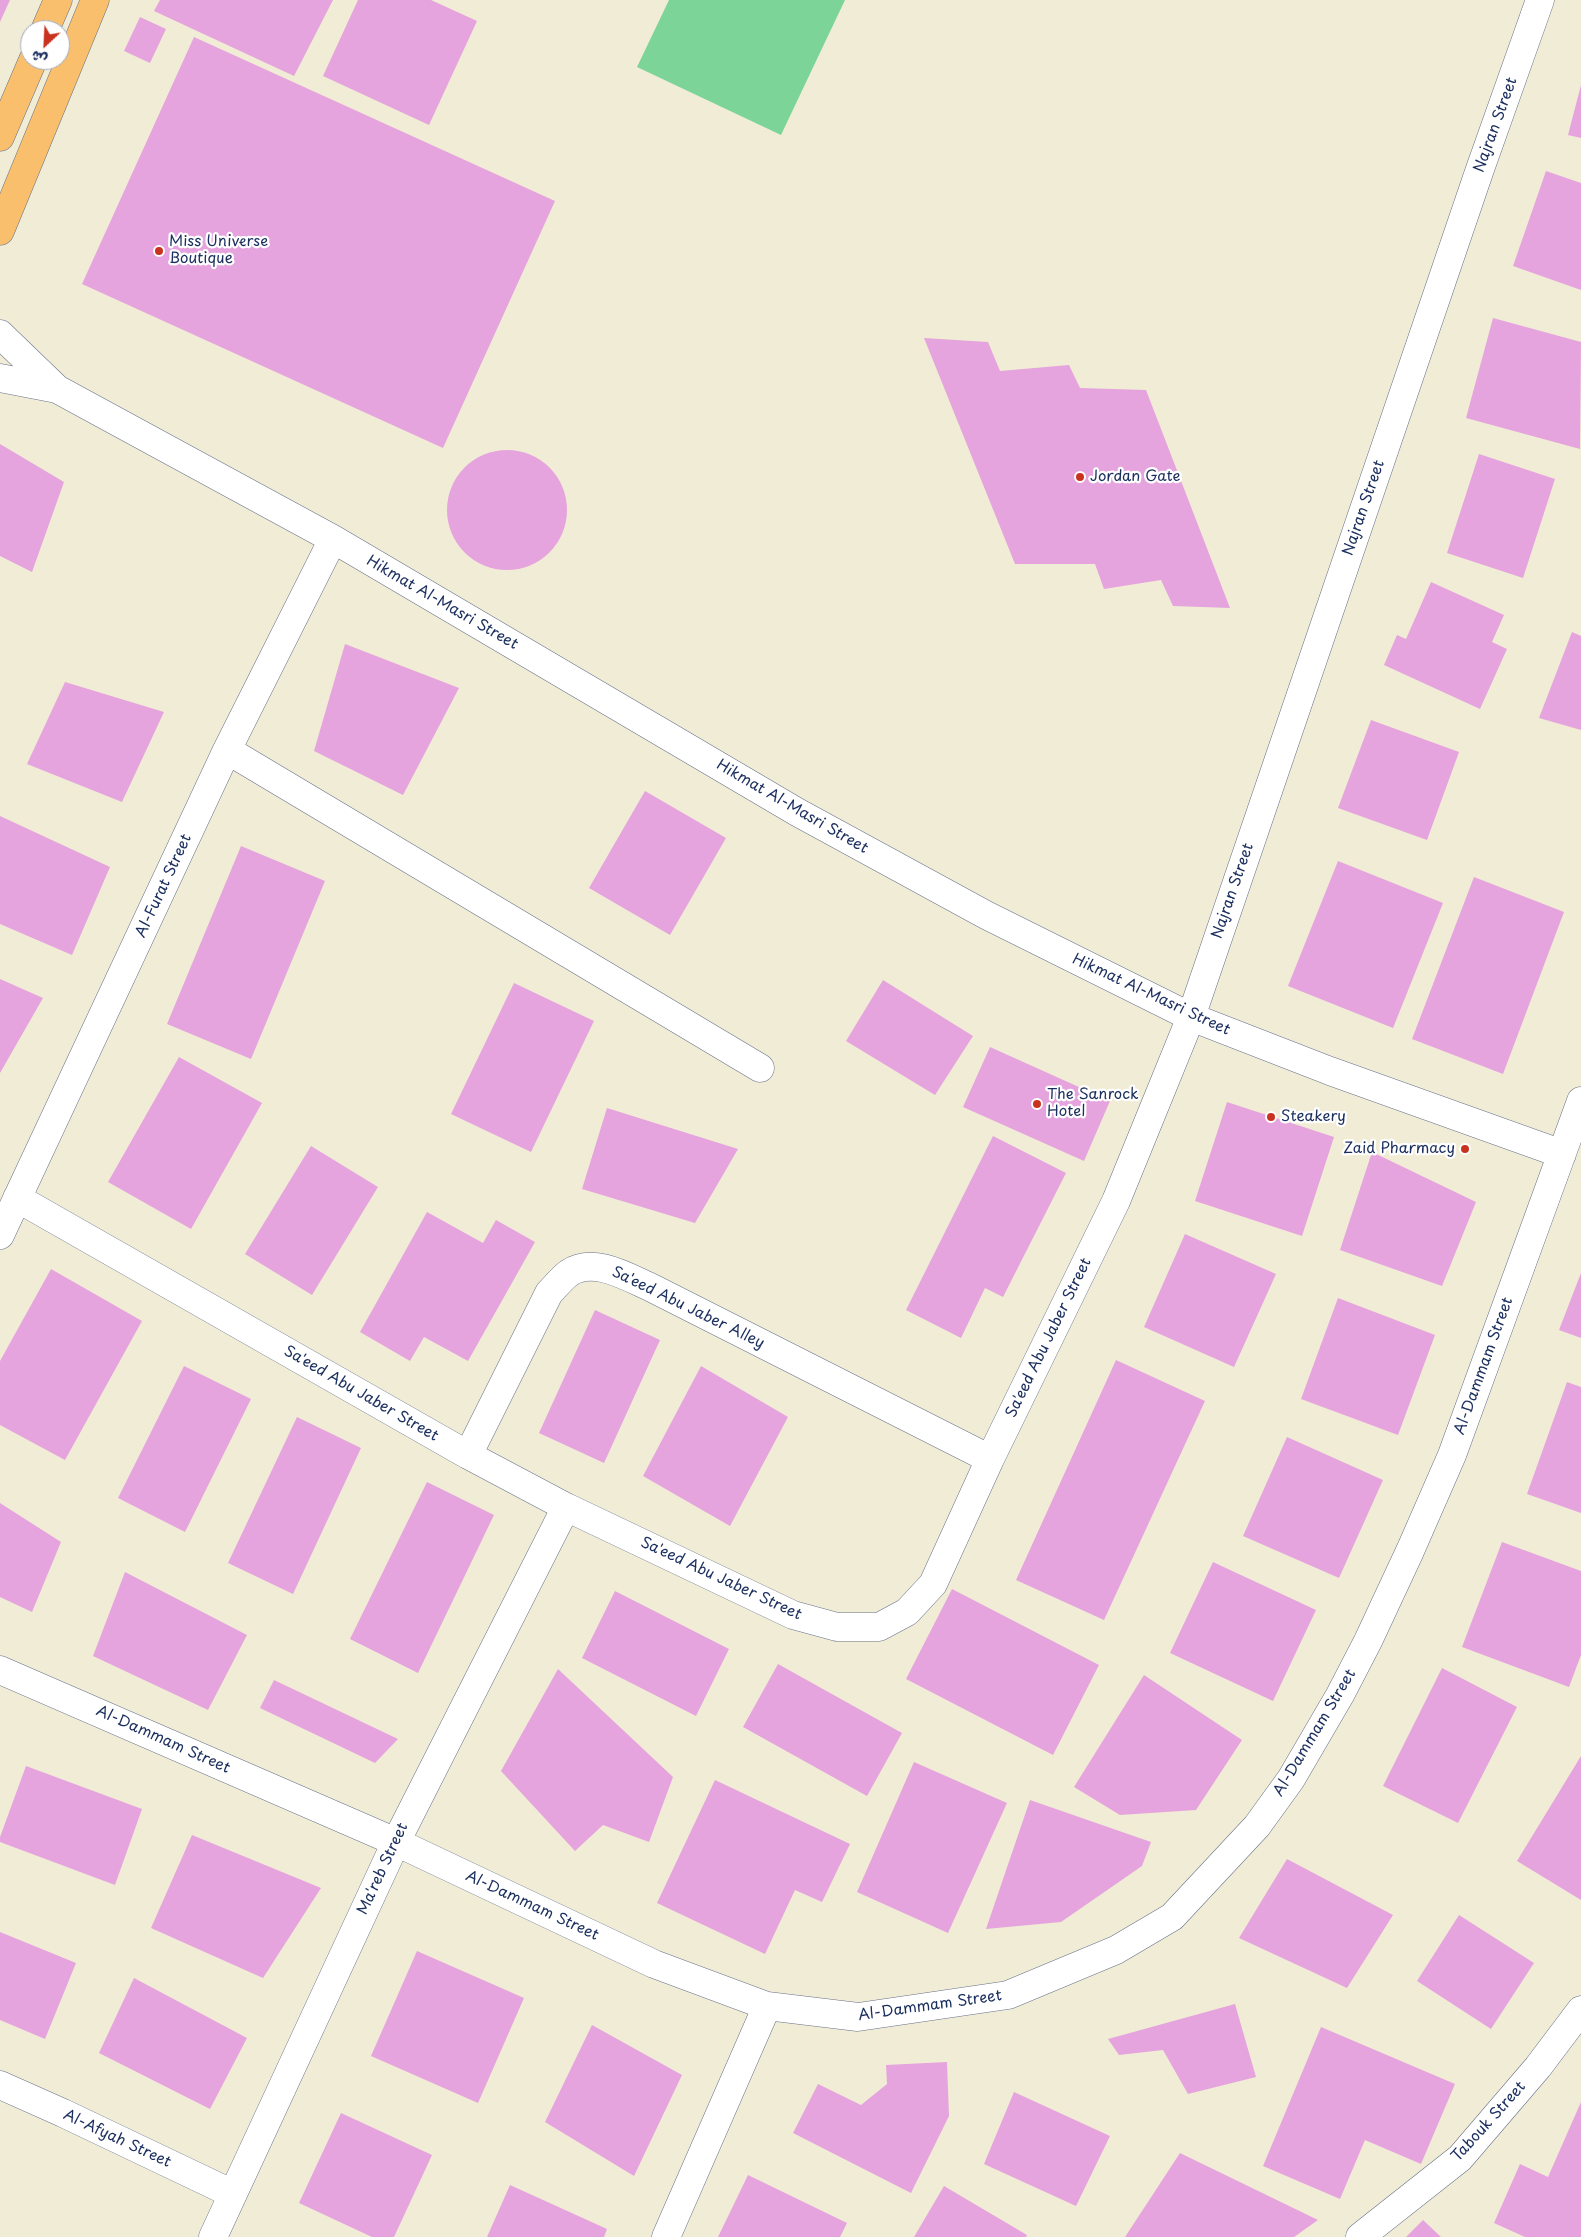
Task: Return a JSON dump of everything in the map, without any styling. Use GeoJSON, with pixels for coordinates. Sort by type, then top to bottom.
{"type":"FeatureCollection","features":[{"type":"Feature","properties":{"kind":"main road"},"geometry":{"type":"LineString","coordinates":[[49,20],[58,0]]}},
{"type":"Feature","properties":{"kind":"main road"},"geometry":{"type":"LineString","coordinates":[[0,231],[95,0]]}},
{"type":"Feature","properties":{"kind":"main road"},"geometry":{"type":"LineString","coordinates":[[0,137],[29,70]]}},
{"type":"Feature","properties":{"kind":"street","name":"Najran Street"},"geometry":{"type":"LineString","coordinates":[[1191,1017],[1472,191],[1540,0]]}},
{"type":"Feature","properties":{"kind":"street","name":"Hikmat Al-Masri Street"},"geometry":{"type":"LineString","coordinates":[[0,334],[57,389],[334,539],[797,812],[986,915],[1191,1017],[1330,1071],[1562,1154]]}},
{"type":"Feature","properties":{"kind":"street","name":"Hikmat Al-Masri Street"},"geometry":{"type":"LineString","coordinates":[[0,378],[57,389]]}},
{"type":"Feature","properties":{"kind":"street","name":"Al-Furat Street"},"geometry":{"type":"LineString","coordinates":[[0,1236],[227,750],[334,539]]}},
{"type":"Feature","properties":{"kind":"street"},"geometry":{"type":"LineString","coordinates":[[227,750],[760,1068]]}},
{"type":"Feature","properties":{"kind":"street","name":"Sa'eed Abu Jaber Street"},"geometry":{"type":"LineString","coordinates":[[17,1198],[468,1455],[566,1507],[793,1615],[836,1627],[879,1627],[907,1612],[933,1584],[990,1459],[1116,1202],[1191,1017]]}},
{"type":"Feature","properties":{"kind":"street","name":"Al-Dammam Street"},"geometry":{"type":"LineString","coordinates":[[0,1670],[396,1842],[654,1964],[767,2006],[858,2017],[1008,1996],[1116,1950],[1172,1917],[1257,1826],[1291,1779],[1340,1695],[1372,1632],[1410,1552],[1452,1455],[1581,1101]]}},
{"type":"Feature","properties":{"kind":"street","name":"Sa'eed Abu Jaber Alley"},"geometry":{"type":"LineString","coordinates":[[468,1455],[549,1293],[570,1272],[587,1268],[605,1268],[652,1288],[990,1459]]}},
{"type":"Feature","properties":{"kind":"street","name":"Ma'reb Street"},"geometry":{"type":"LineString","coordinates":[[213,2237],[396,1842],[566,1507]]}},
{"type":"Feature","properties":{"kind":"street"},"geometry":{"type":"LineString","coordinates":[[666,2237],[767,2006]]}},
{"type":"Feature","properties":{"kind":"street","name":"Tabouk Street"},"geometry":{"type":"LineString","coordinates":[[1360,2237],[1460,2158],[1538,2067],[1581,2010]]}},
{"type":"Feature","properties":{"kind":"street","name":"Al-Afyah Street"},"geometry":{"type":"LineString","coordinates":[[0,2085],[233,2194]]}},
{"type":"Feature","properties":{"kind":"green space"},"geometry":{"type":"Polygon","coordinates":[[[669,0],[845,0],[781,135],[637,67],[669,0]]]}},
{"type":"Feature","properties":{"kind":"building"},"geometry":{"type":"Polygon","coordinates":[[[0,0],[10,0],[0,22],[0,0]]]}},
{"type":"Feature","properties":{"kind":"building"},"geometry":{"type":"Polygon","coordinates":[[[160,0],[333,0],[294,76],[154,11],[160,0]]]}},
{"type":"Feature","properties":{"kind":"building"},"geometry":{"type":"Polygon","coordinates":[[[358,0],[431,0],[477,21],[429,125],[323,76],[358,0]]]}},
{"type":"Feature","properties":{"kind":"building"},"geometry":{"type":"Polygon","coordinates":[[[140,17],[166,29],[150,63],[124,51],[140,17]]]}},
{"type":"Feature","properties":{"kind":"building"},"geometry":{"type":"Polygon","coordinates":[[[194,37],[555,201],[443,448],[82,284],[194,37]]]}},
{"type":"Feature","properties":{"kind":"building"},"geometry":{"type":"Polygon","coordinates":[[[1581,85],[1581,138],[1568,135],[1581,85]]]}},
{"type":"Feature","properties":{"kind":"building"},"geometry":{"type":"Polygon","coordinates":[[[1546,171],[1581,183],[1581,290],[1513,266],[1546,171]]]}},
{"type":"Feature","properties":{"kind":"building"},"geometry":{"type":"Polygon","coordinates":[[[1493,318],[1581,342],[1580,449],[1466,418],[1493,318]]]}},
{"type":"Feature","properties":{"kind":"building","name":"Jordan Gate"},"geometry":{"type":"Polygon","coordinates":[[[924,338],[988,342],[1000,371],[1069,365],[1080,388],[1146,390],[1230,608],[1173,606],[1161,580],[1104,589],[1095,564],[1015,564],[924,338]]]}},
{"type":"Feature","properties":{"kind":"building"},"geometry":{"type":"Polygon","coordinates":[[[0,444],[64,482],[32,572],[0,556],[0,444]]]}},
{"type":"Feature","properties":{"kind":"building"},"geometry":{"type":"Polygon","coordinates":[[[507,450],[530,454],[550,467],[563,487],[567,510],[563,533],[550,553],[530,566],[507,570],[484,566],[464,553],[451,533],[447,510],[451,487],[464,467],[484,454],[507,450]]]}},
{"type":"Feature","properties":{"kind":"building"},"geometry":{"type":"Polygon","coordinates":[[[1479,454],[1555,479],[1523,578],[1447,553],[1479,454]]]}},
{"type":"Feature","properties":{"kind":"building"},"geometry":{"type":"Polygon","coordinates":[[[1431,582],[1504,615],[1492,642],[1507,649],[1480,709],[1384,665],[1397,635],[1406,639],[1431,582]]]}},
{"type":"Feature","properties":{"kind":"building"},"geometry":{"type":"Polygon","coordinates":[[[1572,632],[1581,636],[1581,730],[1539,718],[1572,632]]]}},
{"type":"Feature","properties":{"kind":"building"},"geometry":{"type":"Polygon","coordinates":[[[345,644],[459,688],[403,795],[314,751],[345,644]]]}},
{"type":"Feature","properties":{"kind":"building"},"geometry":{"type":"Polygon","coordinates":[[[65,682],[164,712],[122,802],[27,764],[65,682]]]}},
{"type":"Feature","properties":{"kind":"building"},"geometry":{"type":"Polygon","coordinates":[[[1371,720],[1459,752],[1427,840],[1338,808],[1371,720]]]}},
{"type":"Feature","properties":{"kind":"building"},"geometry":{"type":"Polygon","coordinates":[[[645,791],[726,838],[670,935],[589,888],[645,791]]]}},
{"type":"Feature","properties":{"kind":"building"},"geometry":{"type":"Polygon","coordinates":[[[0,816],[110,867],[72,955],[0,924],[0,816]]]}},
{"type":"Feature","properties":{"kind":"building"},"geometry":{"type":"Polygon","coordinates":[[[241,846],[325,881],[251,1059],[167,1024],[241,846]]]}},
{"type":"Feature","properties":{"kind":"building"},"geometry":{"type":"Polygon","coordinates":[[[1338,861],[1443,903],[1393,1028],[1288,986],[1338,861]]]}},
{"type":"Feature","properties":{"kind":"building"},"geometry":{"type":"Polygon","coordinates":[[[1474,877],[1564,912],[1503,1074],[1412,1039],[1474,877]]]}},
{"type":"Feature","properties":{"kind":"building"},"geometry":{"type":"Polygon","coordinates":[[[0,979],[43,998],[0,1073],[0,979]]]}},
{"type":"Feature","properties":{"kind":"building"},"geometry":{"type":"Polygon","coordinates":[[[883,980],[973,1036],[935,1095],[846,1041],[883,980]]]}},
{"type":"Feature","properties":{"kind":"building"},"geometry":{"type":"Polygon","coordinates":[[[514,983],[594,1021],[531,1152],[451,1114],[514,983]]]}},
{"type":"Feature","properties":{"kind":"building","name":"The Sanrock Hotel"},"geometry":{"type":"Polygon","coordinates":[[[990,1047],[1110,1101],[1084,1161],[963,1107],[990,1047]]]}},
{"type":"Feature","properties":{"kind":"building"},"geometry":{"type":"Polygon","coordinates":[[[179,1057],[262,1103],[191,1229],[108,1182],[179,1057]]]}},
{"type":"Feature","properties":{"kind":"building"},"geometry":{"type":"Polygon","coordinates":[[[1227,1102],[1334,1137],[1302,1236],[1195,1201],[1227,1102]]]}},
{"type":"Feature","properties":{"kind":"building"},"geometry":{"type":"Polygon","coordinates":[[[607,1108],[738,1149],[695,1223],[582,1189],[607,1108]]]}},
{"type":"Feature","properties":{"kind":"building"},"geometry":{"type":"Polygon","coordinates":[[[993,1136],[1066,1173],[1003,1297],[985,1288],[961,1338],[906,1310],[993,1136]]]}},
{"type":"Feature","properties":{"kind":"building"},"geometry":{"type":"Polygon","coordinates":[[[311,1146],[378,1187],[312,1295],[245,1254],[311,1146]]]}},
{"type":"Feature","properties":{"kind":"building"},"geometry":{"type":"Polygon","coordinates":[[[1372,1152],[1476,1202],[1442,1286],[1340,1250],[1372,1152]]]}},
{"type":"Feature","properties":{"kind":"building"},"geometry":{"type":"Polygon","coordinates":[[[427,1212],[483,1243],[496,1220],[535,1242],[468,1361],[424,1337],[410,1361],[360,1332],[427,1212]]]}},
{"type":"Feature","properties":{"kind":"building"},"geometry":{"type":"Polygon","coordinates":[[[1185,1234],[1276,1274],[1234,1367],[1144,1327],[1185,1234]]]}},
{"type":"Feature","properties":{"kind":"building"},"geometry":{"type":"Polygon","coordinates":[[[51,1269],[142,1321],[65,1460],[0,1425],[0,1361],[51,1269]]]}},
{"type":"Feature","properties":{"kind":"building"},"geometry":{"type":"Polygon","coordinates":[[[1581,1273],[1581,1338],[1559,1330],[1581,1273]]]}},
{"type":"Feature","properties":{"kind":"building"},"geometry":{"type":"Polygon","coordinates":[[[1338,1298],[1435,1335],[1398,1435],[1301,1399],[1338,1298]]]}},
{"type":"Feature","properties":{"kind":"building"},"geometry":{"type":"Polygon","coordinates":[[[595,1310],[660,1340],[604,1463],[539,1433],[595,1310]]]}},
{"type":"Feature","properties":{"kind":"building"},"geometry":{"type":"Polygon","coordinates":[[[1116,1360],[1205,1401],[1104,1620],[1016,1580],[1116,1360]]]}},
{"type":"Feature","properties":{"kind":"building"},"geometry":{"type":"Polygon","coordinates":[[[184,1366],[251,1399],[185,1532],[118,1498],[184,1366]]]}},
{"type":"Feature","properties":{"kind":"building"},"geometry":{"type":"Polygon","coordinates":[[[701,1366],[788,1417],[730,1526],[643,1476],[701,1366]]]}},
{"type":"Feature","properties":{"kind":"building"},"geometry":{"type":"Polygon","coordinates":[[[1567,1382],[1581,1387],[1581,1513],[1527,1494],[1567,1382]]]}},
{"type":"Feature","properties":{"kind":"building"},"geometry":{"type":"Polygon","coordinates":[[[297,1417],[361,1448],[293,1594],[228,1563],[297,1417]]]}},
{"type":"Feature","properties":{"kind":"building"},"geometry":{"type":"Polygon","coordinates":[[[1287,1437],[1383,1480],[1339,1578],[1243,1536],[1287,1437]]]}},
{"type":"Feature","properties":{"kind":"building"},"geometry":{"type":"Polygon","coordinates":[[[427,1482],[494,1515],[418,1673],[350,1639],[427,1482]]]}},
{"type":"Feature","properties":{"kind":"building"},"geometry":{"type":"Polygon","coordinates":[[[0,1503],[61,1542],[32,1612],[0,1597],[0,1503]]]}},
{"type":"Feature","properties":{"kind":"building"},"geometry":{"type":"Polygon","coordinates":[[[1502,1542],[1581,1571],[1581,1655],[1569,1687],[1462,1647],[1502,1542]]]}},
{"type":"Feature","properties":{"kind":"building"},"geometry":{"type":"Polygon","coordinates":[[[1213,1562],[1316,1610],[1273,1701],[1170,1653],[1213,1562]]]}},
{"type":"Feature","properties":{"kind":"building"},"geometry":{"type":"Polygon","coordinates":[[[125,1572],[247,1635],[208,1710],[93,1656],[125,1572]]]}},
{"type":"Feature","properties":{"kind":"building"},"geometry":{"type":"Polygon","coordinates":[[[952,1589],[1099,1665],[1053,1755],[906,1679],[952,1589]]]}},
{"type":"Feature","properties":{"kind":"building"},"geometry":{"type":"Polygon","coordinates":[[[615,1591],[729,1649],[696,1716],[582,1658],[615,1591]]]}},
{"type":"Feature","properties":{"kind":"building"},"geometry":{"type":"Polygon","coordinates":[[[778,1664],[902,1733],[867,1796],[743,1727],[778,1664]]]}},
{"type":"Feature","properties":{"kind":"building"},"geometry":{"type":"Polygon","coordinates":[[[1442,1668],[1517,1707],[1458,1823],[1383,1786],[1442,1668]]]}},
{"type":"Feature","properties":{"kind":"building"},"geometry":{"type":"Polygon","coordinates":[[[558,1669],[673,1777],[649,1842],[603,1825],[575,1851],[501,1771],[558,1669]]]}},
{"type":"Feature","properties":{"kind":"building"},"geometry":{"type":"Polygon","coordinates":[[[1144,1675],[1242,1740],[1196,1810],[1120,1815],[1074,1787],[1144,1675]]]}},
{"type":"Feature","properties":{"kind":"building"},"geometry":{"type":"Polygon","coordinates":[[[274,1680],[398,1739],[375,1763],[260,1708],[274,1680]]]}},
{"type":"Feature","properties":{"kind":"building"},"geometry":{"type":"Polygon","coordinates":[[[1581,1756],[1581,1900],[1517,1861],[1581,1756]]]}},
{"type":"Feature","properties":{"kind":"building"},"geometry":{"type":"Polygon","coordinates":[[[914,1762],[1007,1803],[948,1933],[857,1892],[914,1762]]]}},
{"type":"Feature","properties":{"kind":"building"},"geometry":{"type":"Polygon","coordinates":[[[26,1766],[142,1809],[115,1885],[0,1842],[0,1837],[26,1766]]]}},
{"type":"Feature","properties":{"kind":"building"},"geometry":{"type":"Polygon","coordinates":[[[715,1780],[850,1844],[822,1902],[795,1890],[765,1954],[657,1903],[715,1780]]]}},
{"type":"Feature","properties":{"kind":"building"},"geometry":{"type":"Polygon","coordinates":[[[1030,1800],[1151,1842],[1142,1866],[1061,1922],[986,1929],[1030,1800]]]}},
{"type":"Feature","properties":{"kind":"building"},"geometry":{"type":"Polygon","coordinates":[[[192,1835],[321,1888],[263,1978],[151,1928],[192,1835]]]}},
{"type":"Feature","properties":{"kind":"building"},"geometry":{"type":"Polygon","coordinates":[[[1287,1859],[1393,1915],[1347,1988],[1239,1938],[1287,1859]]]}},
{"type":"Feature","properties":{"kind":"building"},"geometry":{"type":"Polygon","coordinates":[[[1459,1915],[1534,1963],[1491,2029],[1417,1981],[1459,1915]]]}},
{"type":"Feature","properties":{"kind":"building"},"geometry":{"type":"Polygon","coordinates":[[[0,1932],[76,1963],[45,2039],[0,2020],[0,1932]]]}},
{"type":"Feature","properties":{"kind":"building"},"geometry":{"type":"Polygon","coordinates":[[[417,1951],[524,1998],[478,2103],[371,2056],[417,1951]]]}},
{"type":"Feature","properties":{"kind":"building"},"geometry":{"type":"Polygon","coordinates":[[[134,1978],[247,2038],[210,2109],[99,2053],[134,1978]]]}},
{"type":"Feature","properties":{"kind":"building"},"geometry":{"type":"Polygon","coordinates":[[[1235,2004],[1256,2077],[1188,2094],[1163,2050],[1119,2055],[1108,2039],[1235,2004]]]}},
{"type":"Feature","properties":{"kind":"building"},"geometry":{"type":"Polygon","coordinates":[[[592,2025],[682,2075],[634,2176],[545,2122],[592,2025]]]}},
{"type":"Feature","properties":{"kind":"building"},"geometry":{"type":"Polygon","coordinates":[[[1321,2027],[1455,2084],[1421,2164],[1365,2140],[1340,2199],[1263,2166],[1321,2027]]]}},
{"type":"Feature","properties":{"kind":"building"},"geometry":{"type":"Polygon","coordinates":[[[947,2062],[949,2116],[911,2193],[793,2133],[818,2084],[861,2105],[887,2084],[886,2065],[947,2062]]]}},
{"type":"Feature","properties":{"kind":"building"},"geometry":{"type":"Polygon","coordinates":[[[1014,2092],[1110,2136],[1076,2206],[984,2164],[1014,2092]]]}},
{"type":"Feature","properties":{"kind":"building"},"geometry":{"type":"Polygon","coordinates":[[[1581,2102],[1581,2237],[1525,2237],[1494,2223],[1520,2164],[1548,2177],[1581,2102]]]}},
{"type":"Feature","properties":{"kind":"building"},"geometry":{"type":"Polygon","coordinates":[[[341,2113],[432,2155],[394,2237],[372,2237],[299,2203],[341,2113]]]}},
{"type":"Feature","properties":{"kind":"building"},"geometry":{"type":"Polygon","coordinates":[[[1180,2153],[1318,2220],[1294,2237],[1125,2237],[1180,2153]]]}},
{"type":"Feature","properties":{"kind":"building"},"geometry":{"type":"Polygon","coordinates":[[[748,2175],[847,2223],[840,2237],[718,2237],[748,2175]]]}},
{"type":"Feature","properties":{"kind":"building"},"geometry":{"type":"Polygon","coordinates":[[[510,2185],[607,2229],[604,2237],[487,2237],[510,2185]]]}},
{"type":"Feature","properties":{"kind":"building"},"geometry":{"type":"Polygon","coordinates":[[[944,2186],[1027,2235],[1026,2237],[914,2237],[944,2186]]]}},
{"type":"Feature","properties":{"kind":"building"},"geometry":{"type":"Polygon","coordinates":[[[1423,2220],[1441,2237],[1406,2237],[1423,2220]]]}},
{"type":"Feature","properties":{"kind":"place","name":"Miss Universe Boutique"},"geometry":{"type":"Point","coordinates":[159,251]}},
{"type":"Feature","properties":{"kind":"place","name":"Jordan Gate"},"geometry":{"type":"Point","coordinates":[1080,477]}},
{"type":"Feature","properties":{"kind":"place","name":"The Sanrock Hotel"},"geometry":{"type":"Point","coordinates":[1037,1104]}},
{"type":"Feature","properties":{"kind":"place","name":"Steakery"},"geometry":{"type":"Point","coordinates":[1271,1117]}},
{"type":"Feature","properties":{"kind":"place","name":"Zaid Pharmacy"},"geometry":{"type":"Point","coordinates":[1465,1149]}}]}
